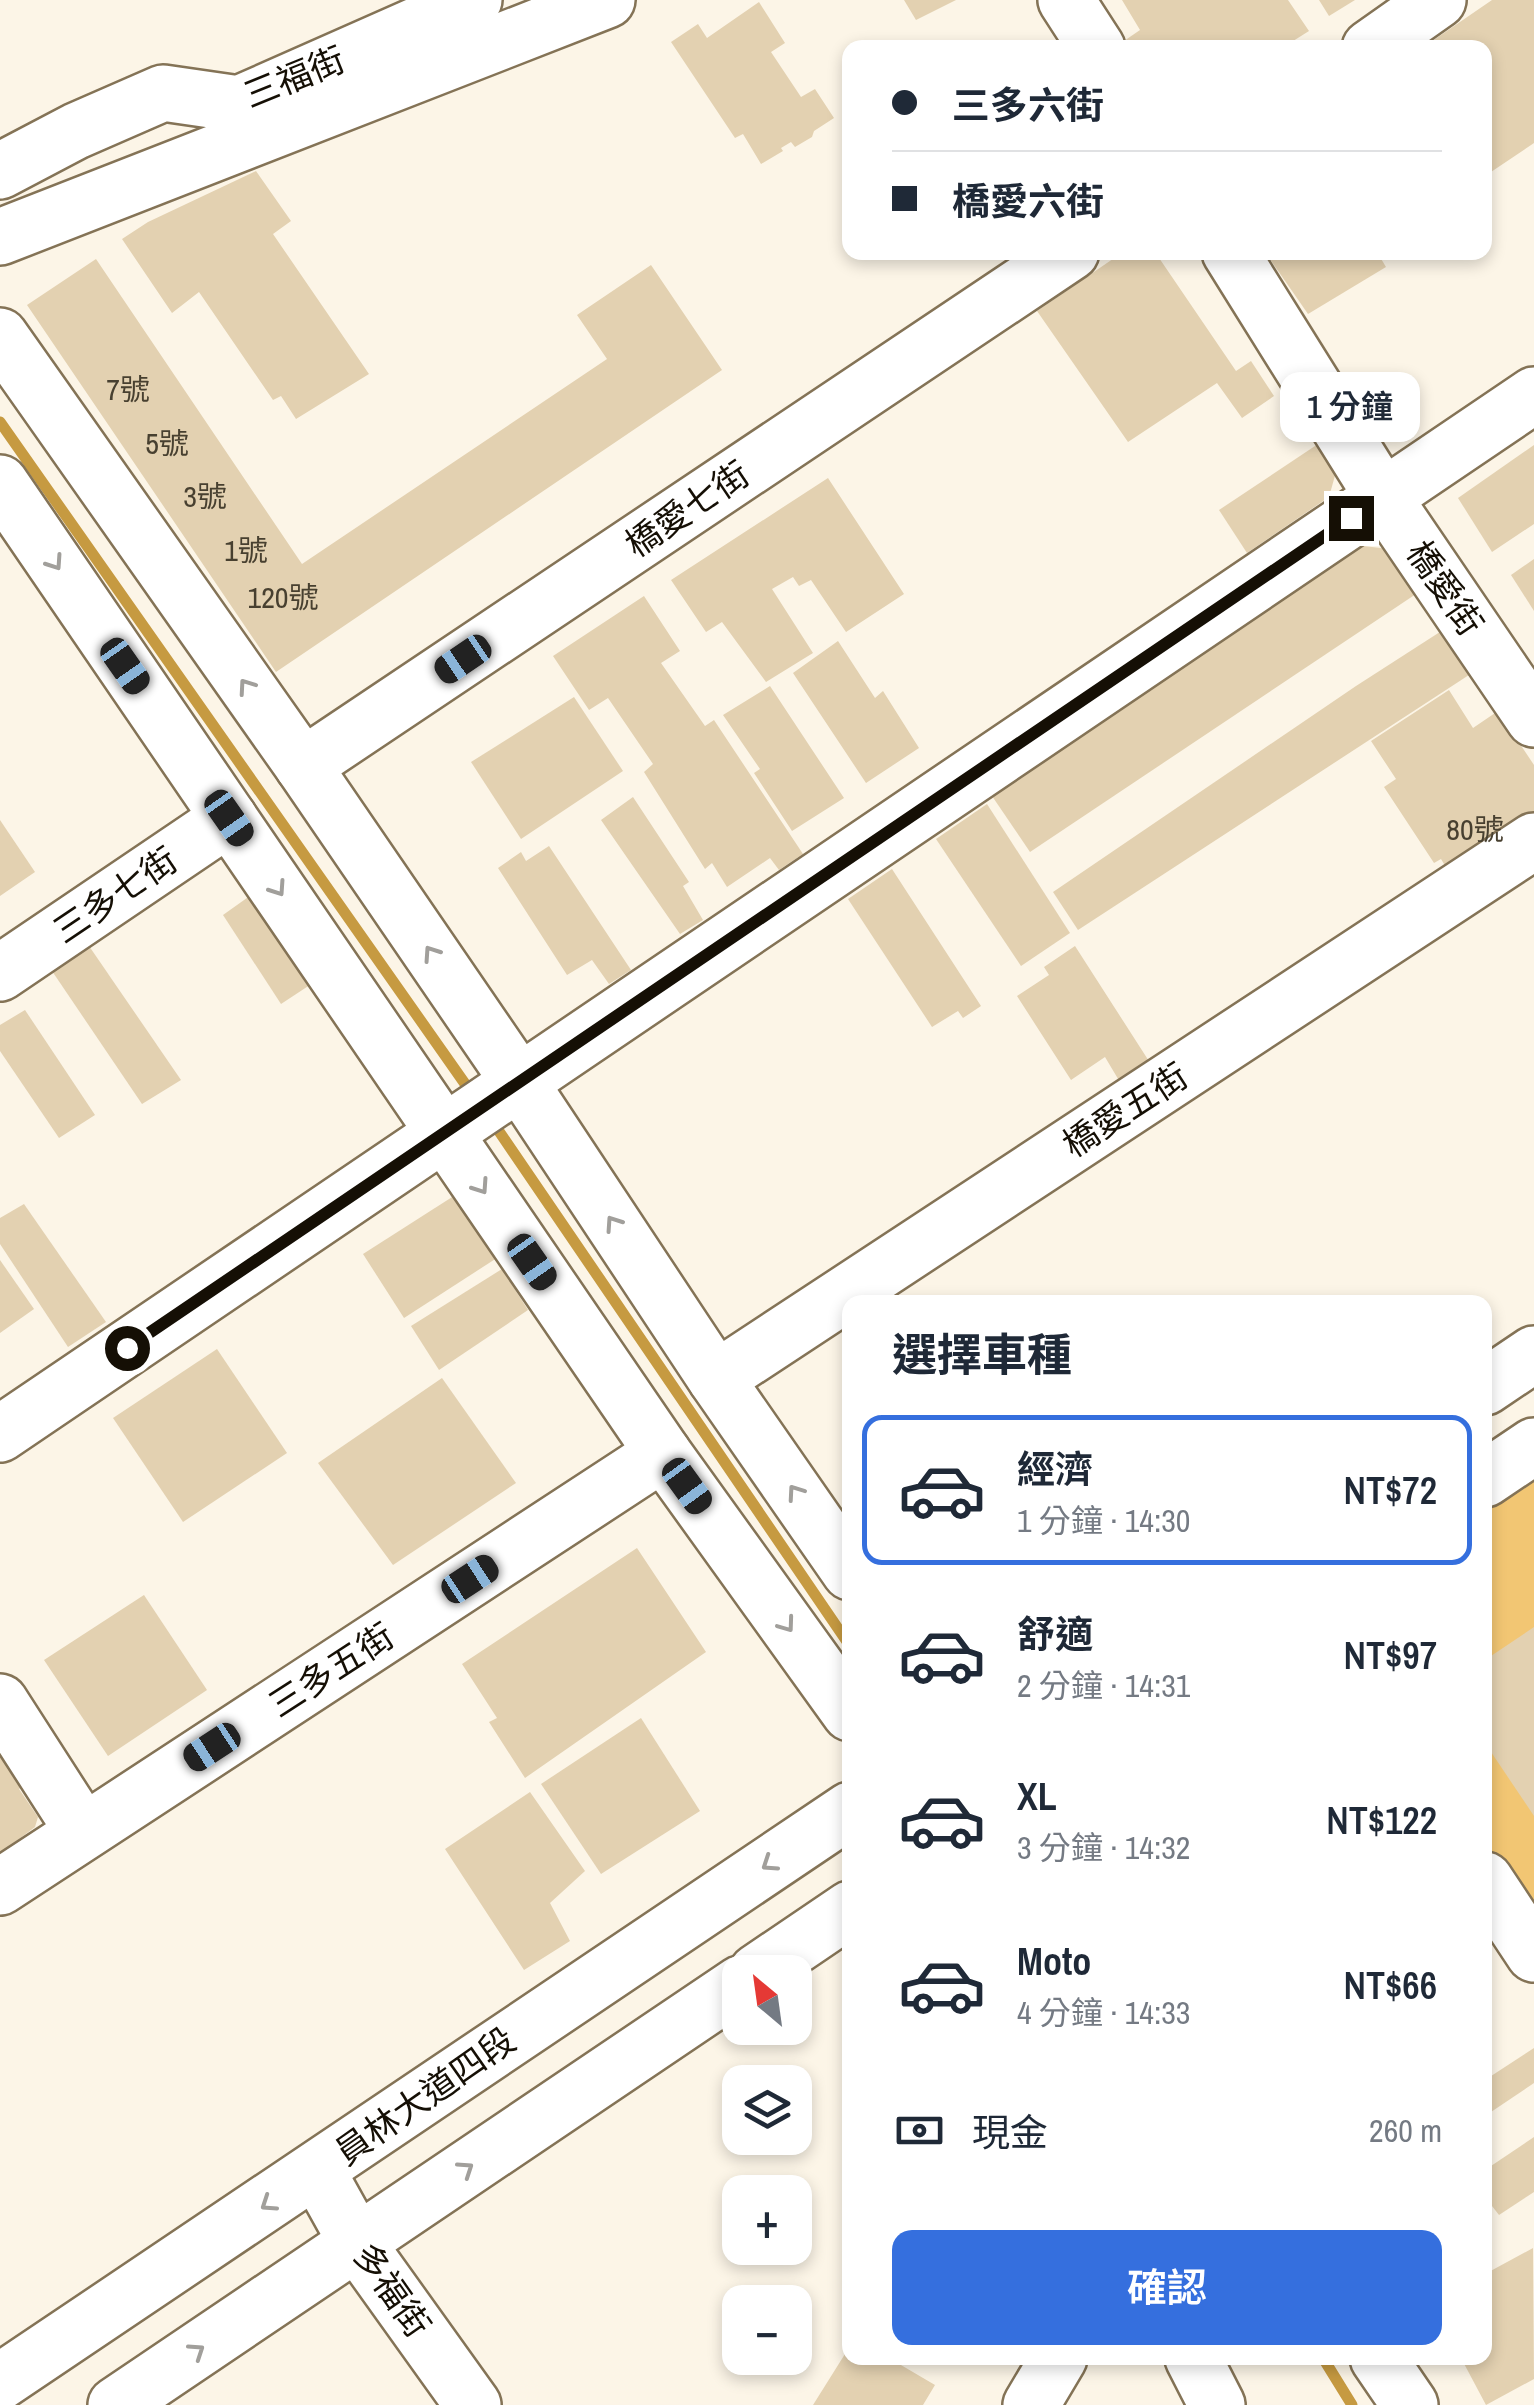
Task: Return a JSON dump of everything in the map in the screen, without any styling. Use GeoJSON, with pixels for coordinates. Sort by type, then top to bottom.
{"type":"FeatureCollection","features":[{"type":"Feature","properties":{"kind":"street","name":"三福街"},"geometry":{"type":"LineString","coordinates":[[0,171],[76,131],[163,94],[239,104],[474,0]]}},
{"type":"Feature","properties":{"kind":"street"},"geometry":{"type":"LineString","coordinates":[[0,237],[607,0]]}},
{"type":"Feature","properties":{"kind":"street"},"geometry":{"type":"LineString","coordinates":[[1066,0],[1092,40]]}},
{"type":"Feature","properties":{"kind":"street"},"geometry":{"type":"LineString","coordinates":[[1381,40],[1438,0]]}},
{"type":"Feature","properties":{"kind":"street","name":"橋愛七街"},"geometry":{"type":"LineString","coordinates":[[302,766],[1059,260]]}},
{"type":"Feature","properties":{"kind":"street","name":"橋愛街"},"geometry":{"type":"LineString","coordinates":[[1235,260],[1383,496],[1534,719]]}},
{"type":"Feature","properties":{"kind":"street"},"geometry":{"type":"LineString","coordinates":[[0,336],[520,1083],[842,1560]]}},
{"type":"Feature","properties":{"kind":"street"},"geometry":{"type":"LineString","coordinates":[[0,1434],[1534,396]]}},
{"type":"Feature","properties":{"kind":"street"},"geometry":{"type":"LineString","coordinates":[[0,483],[664,1454],[842,1702]]}},
{"type":"Feature","properties":{"kind":"street","name":"三多七街"},"geometry":{"type":"LineString","coordinates":[[0,973],[229,818]]}},
{"type":"Feature","properties":{"kind":"street","name":"橋愛五街"},"geometry":{"type":"LineString","coordinates":[[844,1295],[1534,841]]}},
{"type":"Feature","properties":{"kind":"street","name":"橋愛五街"},"geometry":{"type":"LineString","coordinates":[[716,1379],[842,1296]]}},
{"type":"Feature","properties":{"kind":"street"},"geometry":{"type":"LineString","coordinates":[[1492,1381],[1534,1354]]}},
{"type":"Feature","properties":{"kind":"street"},"geometry":{"type":"LineString","coordinates":[[1492,1474],[1534,1446]]}},
{"type":"Feature","properties":{"kind":"street","name":"三多五街"},"geometry":{"type":"LineString","coordinates":[[0,1887],[664,1454]]}},
{"type":"Feature","properties":{"kind":"street"},"geometry":{"type":"LineString","coordinates":[[0,1702],[84,1831]]}},
{"type":"Feature","properties":{"kind":"street","name":"員林大道四段"},"geometry":{"type":"LineString","coordinates":[[0,2382],[842,1815]]}},
{"type":"Feature","properties":{"kind":"street"},"geometry":{"type":"LineString","coordinates":[[1492,1891],[1534,1954]]}},
{"type":"Feature","properties":{"kind":"street"},"geometry":{"type":"LineString","coordinates":[[782,1955],[842,1914]]}},
{"type":"Feature","properties":{"kind":"street"},"geometry":{"type":"LineString","coordinates":[[116,2405],[722,1996]]}},
{"type":"Feature","properties":{"kind":"street","name":"多福街"},"geometry":{"type":"LineString","coordinates":[[317,2171],[357,2243],[474,2405]]}},
{"type":"Feature","properties":{"kind":"street"},"geometry":{"type":"LineString","coordinates":[[1031,2405],[1056,2365]]}},
{"type":"Feature","properties":{"kind":"street"},"geometry":{"type":"LineString","coordinates":[[1196,2365],[1217,2405]]}},
{"type":"Feature","properties":{"kind":"street"},"geometry":{"type":"LineString","coordinates":[[1383,2365],[1410,2405]]}},
{"type":"Feature","properties":{"kind":"shaded area"},"geometry":{"type":"Polygon","coordinates":[[[1534,1447],[1534,1954],[1492,1891],[1492,1475],[1534,1447]]]}},
{"type":"Feature","properties":{"kind":"building"},"geometry":{"type":"Polygon","coordinates":[[[904,0],[956,0],[916,20],[904,0]]]}},
{"type":"Feature","properties":{"kind":"building"},"geometry":{"type":"Polygon","coordinates":[[[1122,0],[1288,0],[1309,31],[1295,40],[1125,40],[1140,30],[1122,0]]]}},
{"type":"Feature","properties":{"kind":"building"},"geometry":{"type":"Polygon","coordinates":[[[1319,0],[1355,0],[1329,16],[1319,0]]]}},
{"type":"Feature","properties":{"kind":"building"},"geometry":{"type":"Polygon","coordinates":[[[1492,0],[1534,0],[1534,143],[1492,171],[1492,40],[1434,40],[1492,0]]]}},
{"type":"Feature","properties":{"kind":"building"},"geometry":{"type":"Polygon","coordinates":[[[759,2],[785,43],[771,52],[801,97],[815,89],[834,118],[814,131],[812,137],[795,147],[791,142],[761,164],[743,134],[735,138],[671,42],[698,24],[707,38],[759,2]]]}},
{"type":"Feature","properties":{"kind":"building"},"geometry":{"type":"Polygon","coordinates":[[[256,171],[291,221],[273,234],[369,374],[296,419],[281,396],[273,400],[199,292],[172,313],[122,239],[148,222],[256,171]]]}},
{"type":"Feature","properties":{"kind":"building"},"geometry":{"type":"Polygon","coordinates":[[[96,259],[302,564],[607,359],[577,315],[651,265],[722,370],[276,672],[27,305],[96,259]]]}},
{"type":"Feature","properties":{"kind":"building"},"geometry":{"type":"Polygon","coordinates":[[[1111,260],[1160,260],[1236,371],[1251,361],[1274,396],[1242,418],[1217,383],[1128,442],[1037,311],[1111,260]]]}},
{"type":"Feature","properties":{"kind":"building"},"geometry":{"type":"Polygon","coordinates":[[[1271,260],[1382,260],[1386,267],[1308,314],[1271,260]]]}},
{"type":"Feature","properties":{"kind":"building"},"geometry":{"type":"Polygon","coordinates":[[[1318,444],[1336,472],[1329,497],[1247,553],[1219,510],[1318,444]]]}},
{"type":"Feature","properties":{"kind":"building"},"geometry":{"type":"Polygon","coordinates":[[[1534,445],[1534,524],[1492,552],[1458,498],[1534,445]]]}},
{"type":"Feature","properties":{"kind":"building"},"geometry":{"type":"Polygon","coordinates":[[[828,478],[904,594],[846,632],[811,580],[799,586],[793,577],[772,589],[813,653],[766,682],[722,622],[706,632],[671,580],[828,478]]]}},
{"type":"Feature","properties":{"kind":"building"},"geometry":{"type":"Polygon","coordinates":[[[1363,546],[1390,549],[1419,592],[1030,852],[992,796],[1363,546]]]}},
{"type":"Feature","properties":{"kind":"building"},"geometry":{"type":"Polygon","coordinates":[[[1534,559],[1534,611],[1511,575],[1534,559]]]}},
{"type":"Feature","properties":{"kind":"building"},"geometry":{"type":"Polygon","coordinates":[[[644,596],[680,651],[661,663],[705,726],[714,720],[803,854],[779,870],[770,858],[727,887],[712,863],[705,869],[644,772],[653,764],[608,698],[589,710],[553,656],[644,596]]]}},
{"type":"Feature","properties":{"kind":"building"},"geometry":{"type":"Polygon","coordinates":[[[1443,630],[1472,673],[1078,930],[1053,892],[1443,630]]]}},
{"type":"Feature","properties":{"kind":"building"},"geometry":{"type":"Polygon","coordinates":[[[838,641],[875,698],[883,691],[919,748],[866,783],[793,673],[838,641]]]}},
{"type":"Feature","properties":{"kind":"building"},"geometry":{"type":"Polygon","coordinates":[[[770,686],[844,798],[792,831],[754,773],[760,769],[723,715],[770,686]]]}},
{"type":"Feature","properties":{"kind":"building"},"geometry":{"type":"Polygon","coordinates":[[[1449,690],[1473,728],[1498,711],[1534,765],[1534,835],[1455,882],[1441,859],[1434,863],[1384,787],[1396,779],[1371,741],[1449,690]]]}},
{"type":"Feature","properties":{"kind":"building"},"geometry":{"type":"Polygon","coordinates":[[[574,697],[623,771],[521,839],[471,762],[574,697]]]}},
{"type":"Feature","properties":{"kind":"building"},"geometry":{"type":"Polygon","coordinates":[[[633,797],[689,882],[683,886],[703,920],[680,934],[601,820],[633,797]]]}},
{"type":"Feature","properties":{"kind":"building"},"geometry":{"type":"Polygon","coordinates":[[[987,804],[1070,933],[1021,966],[936,839],[987,804]]]}},
{"type":"Feature","properties":{"kind":"building"},"geometry":{"type":"Polygon","coordinates":[[[0,820],[35,872],[0,896],[0,820]]]}},
{"type":"Feature","properties":{"kind":"building"},"geometry":{"type":"Polygon","coordinates":[[[549,846],[631,970],[609,984],[592,960],[567,975],[498,868],[521,852],[526,861],[549,846]]]}},
{"type":"Feature","properties":{"kind":"building"},"geometry":{"type":"Polygon","coordinates":[[[892,869],[981,1006],[963,1018],[958,1011],[932,1027],[848,899],[892,869]]]}},
{"type":"Feature","properties":{"kind":"building"},"geometry":{"type":"Polygon","coordinates":[[[261,888],[322,977],[281,1004],[223,915],[261,888]]]}},
{"type":"Feature","properties":{"kind":"building"},"geometry":{"type":"Polygon","coordinates":[[[89,946],[181,1080],[142,1104],[52,971],[89,946]]]}},
{"type":"Feature","properties":{"kind":"building"},"geometry":{"type":"Polygon","coordinates":[[[1075,946],[1163,1083],[1133,1104],[1105,1057],[1071,1080],[1017,996],[1049,975],[1044,967],[1075,946]]]}},
{"type":"Feature","properties":{"kind":"building"},"geometry":{"type":"Polygon","coordinates":[[[25,1010],[95,1115],[59,1138],[0,1051],[0,1025],[25,1010]]]}},
{"type":"Feature","properties":{"kind":"building"},"geometry":{"type":"Polygon","coordinates":[[[460,1192],[503,1254],[404,1318],[363,1254],[460,1192]]]}},
{"type":"Feature","properties":{"kind":"building"},"geometry":{"type":"Polygon","coordinates":[[[24,1204],[106,1322],[68,1347],[0,1244],[0,1218],[24,1204]]]}},
{"type":"Feature","properties":{"kind":"building"},"geometry":{"type":"Polygon","coordinates":[[[0,1260],[34,1309],[0,1333],[0,1260]]]}},
{"type":"Feature","properties":{"kind":"building"},"geometry":{"type":"Polygon","coordinates":[[[502,1269],[528,1310],[439,1370],[411,1326],[502,1269]]]}},
{"type":"Feature","properties":{"kind":"building"},"geometry":{"type":"Polygon","coordinates":[[[217,1349],[287,1453],[183,1522],[113,1418],[217,1349]]]}},
{"type":"Feature","properties":{"kind":"building"},"geometry":{"type":"Polygon","coordinates":[[[442,1378],[516,1483],[393,1565],[318,1463],[442,1378]]]}},
{"type":"Feature","properties":{"kind":"building"},"geometry":{"type":"Polygon","coordinates":[[[637,1548],[706,1652],[525,1778],[489,1722],[497,1718],[462,1664],[637,1548]]]}},
{"type":"Feature","properties":{"kind":"building"},"geometry":{"type":"Polygon","coordinates":[[[144,1595],[207,1690],[108,1756],[44,1660],[144,1595]]]}},
{"type":"Feature","properties":{"kind":"building"},"geometry":{"type":"Polygon","coordinates":[[[1534,1627],[1534,1816],[1492,1753],[1492,1655],[1534,1627]]]}},
{"type":"Feature","properties":{"kind":"building"},"geometry":{"type":"Polygon","coordinates":[[[641,1718],[700,1811],[601,1874],[541,1784],[641,1718]]]}},
{"type":"Feature","properties":{"kind":"building"},"geometry":{"type":"Polygon","coordinates":[[[0,1750],[24,1785],[19,1789],[38,1817],[35,1827],[11,1845],[16,1853],[0,1864],[0,1750]]]}},
{"type":"Feature","properties":{"kind":"building"},"geometry":{"type":"Polygon","coordinates":[[[530,1792],[585,1871],[550,1903],[570,1941],[524,1970],[445,1849],[530,1792]]]}},
{"type":"Feature","properties":{"kind":"building"},"geometry":{"type":"Polygon","coordinates":[[[1534,2048],[1534,2083],[1492,2111],[1492,2075],[1534,2048]]]}},
{"type":"Feature","properties":{"kind":"building"},"geometry":{"type":"Polygon","coordinates":[[[1534,2137],[1534,2192],[1499,2215],[1492,2206],[1492,2165],[1534,2137]]]}},
{"type":"Feature","properties":{"kind":"building"},"geometry":{"type":"Polygon","coordinates":[[[1533,2248],[1534,2379],[1486,2405],[1465,2365],[1492,2365],[1492,2270],[1533,2248]]]}},
{"type":"Feature","properties":{"kind":"building"},"geometry":{"type":"Polygon","coordinates":[[[842,2359],[842,2365],[901,2365],[935,2385],[923,2405],[813,2405],[842,2359]]]}},
{"type":"Feature","properties":{"kind":"waterway"},"geometry":{"type":"LineString","coordinates":[[0,422],[475,1098]]}},
{"type":"Feature","properties":{"kind":"waterway"},"geometry":{"type":"LineString","coordinates":[[492,1121],[842,1634]]}},
{"type":"Feature","properties":{"kind":"waterway"},"geometry":{"type":"LineString","coordinates":[[1327,2365],[1352,2405]]}},
{"type":"Feature","properties":{"kind":"route"},"geometry":{"type":"LineString","coordinates":[[127,1348],[1351,518]]}}]}
